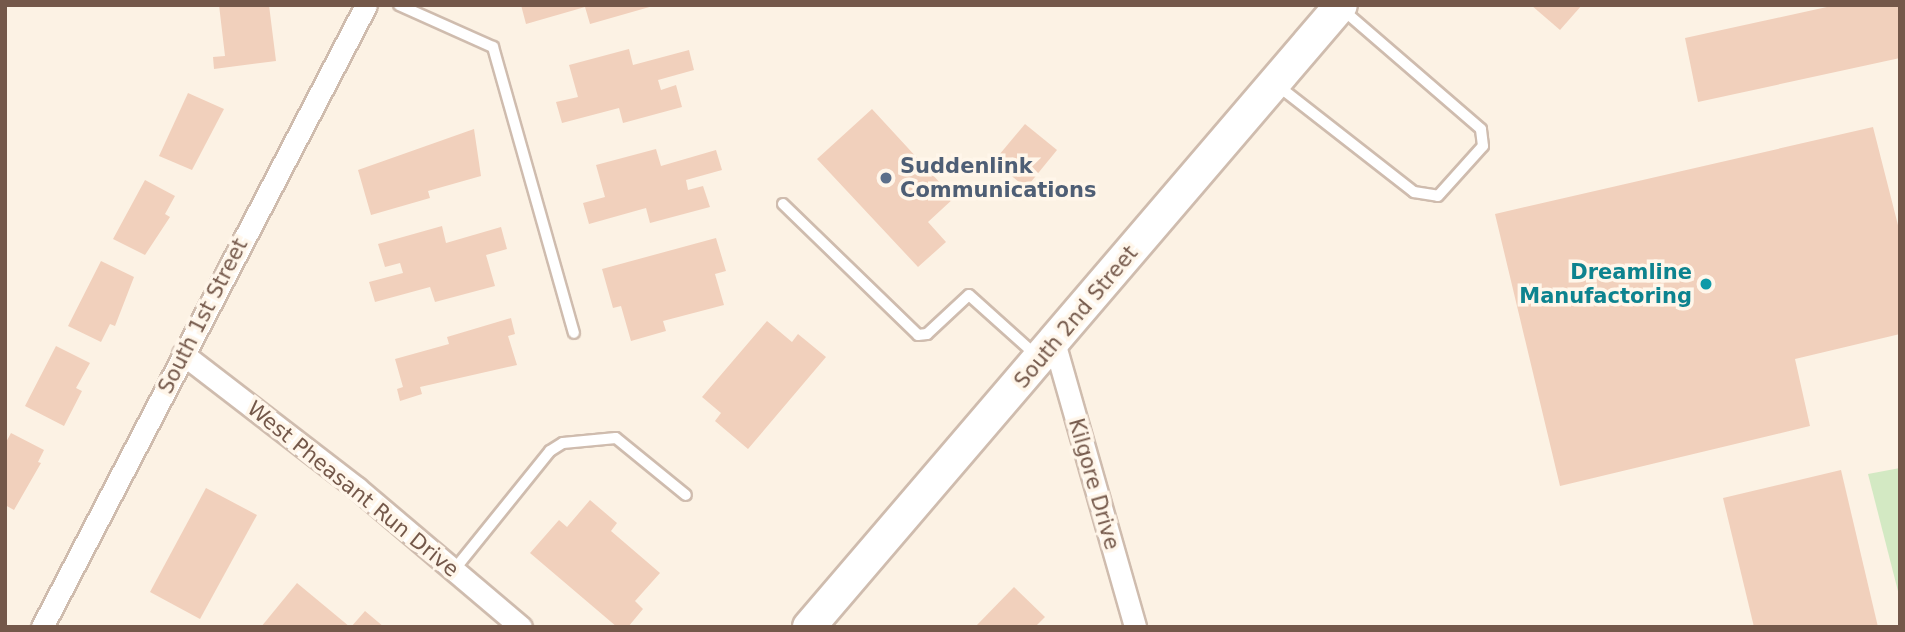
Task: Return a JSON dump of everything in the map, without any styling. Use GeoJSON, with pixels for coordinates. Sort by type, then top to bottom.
{"type":"FeatureCollection","features":[{"type":"Feature","properties":{"kind":"main road","name":"South 2nd Street"},"geometry":{"type":"LineString","coordinates":[[809,627],[1340,6]]}},
{"type":"Feature","properties":{"kind":"street","name":"South 1st Street"},"geometry":{"type":"LineString","coordinates":[[42,627],[366,5]]}},
{"type":"Feature","properties":{"kind":"street","name":"Kilgore Drive"},"geometry":{"type":"LineString","coordinates":[[1047,350],[1135,627]]}},
{"type":"Feature","properties":{"kind":"street","name":"West Pheasant Run Drive"},"geometry":{"type":"LineString","coordinates":[[183,354],[357,488],[521,627]]}},
{"type":"Feature","properties":{"kind":"lane"},"geometry":{"type":"LineString","coordinates":[[399,5],[493,47],[575,333]]}},
{"type":"Feature","properties":{"kind":"lane"},"geometry":{"type":"LineString","coordinates":[[1275,83],[1414,192],[1438,196],[1483,146],[1481,129],[1340,6]]}},
{"type":"Feature","properties":{"kind":"lane"},"geometry":{"type":"LineString","coordinates":[[783,204],[918,335],[927,334],[969,295],[1047,350]]}},
{"type":"Feature","properties":{"kind":"lane"},"geometry":{"type":"LineString","coordinates":[[454,570],[550,451],[563,443],[616,438],[686,495]]}},
{"type":"Feature","properties":{"kind":"green space"},"geometry":{"type":"Polygon","coordinates":[[[1900,468],[1900,599],[1868,474],[1900,468]]]}},
{"type":"Feature","properties":{"kind":"building"},"geometry":{"type":"Polygon","coordinates":[[[219,5],[269,5],[276,61],[214,69],[213,57],[225,56],[219,5]]]}},
{"type":"Feature","properties":{"kind":"building"},"geometry":{"type":"Polygon","coordinates":[[[521,5],[653,6],[590,24],[585,7],[526,24],[521,5]]]}},
{"type":"Feature","properties":{"kind":"building"},"geometry":{"type":"Polygon","coordinates":[[[1531,5],[1582,5],[1560,30],[1531,5]]]}},
{"type":"Feature","properties":{"kind":"building"},"geometry":{"type":"Polygon","coordinates":[[[1836,5],[1900,5],[1900,58],[1698,102],[1685,38],[1836,5]]]}},
{"type":"Feature","properties":{"kind":"building"},"geometry":{"type":"Polygon","coordinates":[[[629,49],[633,65],[689,50],[694,70],[658,80],[661,90],[676,85],[682,107],[623,123],[619,108],[562,123],[556,102],[578,97],[569,65],[629,49]]]}},
{"type":"Feature","properties":{"kind":"building"},"geometry":{"type":"Polygon","coordinates":[[[188,93],[224,109],[192,170],[159,156],[188,93]]]}},
{"type":"Feature","properties":{"kind":"building","name":"Suddenlink Communications"},"geometry":{"type":"Polygon","coordinates":[[[872,109],[954,198],[928,222],[946,242],[918,267],[817,159],[872,109]]]}},
{"type":"Feature","properties":{"kind":"building"},"geometry":{"type":"Polygon","coordinates":[[[1025,124],[1057,150],[1026,188],[994,161],[1025,124]]]}},
{"type":"Feature","properties":{"kind":"building","name":"Dreamline Manufactoring"},"geometry":{"type":"Polygon","coordinates":[[[1873,127],[1900,233],[1900,334],[1795,359],[1810,426],[1560,486],[1495,214],[1873,127]]]}},
{"type":"Feature","properties":{"kind":"building"},"geometry":{"type":"Polygon","coordinates":[[[474,129],[481,176],[428,191],[430,198],[371,215],[358,170],[474,129]]]}},
{"type":"Feature","properties":{"kind":"building"},"geometry":{"type":"Polygon","coordinates":[[[656,149],[661,166],[716,150],[722,170],[686,180],[688,190],[703,186],[710,207],[650,223],[646,208],[589,224],[583,203],[605,197],[596,165],[656,149]]]}},
{"type":"Feature","properties":{"kind":"building"},"geometry":{"type":"Polygon","coordinates":[[[145,180],[175,196],[165,214],[170,217],[145,255],[113,239],[145,180]]]}},
{"type":"Feature","properties":{"kind":"building"},"geometry":{"type":"Polygon","coordinates":[[[442,226],[446,243],[501,227],[507,249],[486,255],[495,286],[435,302],[430,287],[375,302],[369,282],[403,273],[400,263],[385,267],[378,244],[442,226]]]}},
{"type":"Feature","properties":{"kind":"building"},"geometry":{"type":"Polygon","coordinates":[[[716,238],[726,271],[715,274],[724,305],[663,321],[666,331],[631,341],[621,306],[613,308],[602,269],[716,238]]]}},
{"type":"Feature","properties":{"kind":"building"},"geometry":{"type":"Polygon","coordinates":[[[101,261],[134,277],[115,326],[110,324],[101,342],[68,326],[101,261]]]}},
{"type":"Feature","properties":{"kind":"building"},"geometry":{"type":"Polygon","coordinates":[[[511,318],[515,334],[508,336],[517,365],[420,387],[422,394],[400,401],[397,389],[403,387],[395,359],[449,344],[447,337],[511,318]]]}},
{"type":"Feature","properties":{"kind":"building"},"geometry":{"type":"Polygon","coordinates":[[[767,321],[792,342],[798,334],[826,357],[748,449],[715,421],[721,413],[702,397],[767,321]]]}},
{"type":"Feature","properties":{"kind":"building"},"geometry":{"type":"Polygon","coordinates":[[[56,346],[90,363],[76,388],[82,391],[64,426],[25,406],[56,346]]]}},
{"type":"Feature","properties":{"kind":"building"},"geometry":{"type":"Polygon","coordinates":[[[11,433],[44,450],[38,462],[41,463],[14,510],[5,505],[5,444],[11,433]]]}},
{"type":"Feature","properties":{"kind":"building"},"geometry":{"type":"Polygon","coordinates":[[[1841,470],[1878,627],[1754,627],[1723,498],[1841,470]]]}},
{"type":"Feature","properties":{"kind":"building"},"geometry":{"type":"Polygon","coordinates":[[[206,488],[257,515],[200,619],[150,592],[206,488]]]}},
{"type":"Feature","properties":{"kind":"building"},"geometry":{"type":"Polygon","coordinates":[[[590,500],[617,523],[611,531],[660,573],[635,601],[643,609],[628,627],[617,627],[530,553],[559,520],[567,527],[590,500]]]}},
{"type":"Feature","properties":{"kind":"building"},"geometry":{"type":"Polygon","coordinates":[[[297,583],[350,627],[261,627],[297,583]]]}},
{"type":"Feature","properties":{"kind":"building"},"geometry":{"type":"Polygon","coordinates":[[[1014,587],[1045,617],[1035,627],[975,627],[1014,587]]]}},
{"type":"Feature","properties":{"kind":"building"},"geometry":{"type":"Polygon","coordinates":[[[365,611],[384,627],[351,627],[365,611]]]}},
{"type":"Feature","properties":{"kind":"place","name":"Suddenlink Communications"},"geometry":{"type":"Point","coordinates":[886,178]}},
{"type":"Feature","properties":{"kind":"place","name":"Dreamline Manufactoring"},"geometry":{"type":"Point","coordinates":[1706,284]}}]}
